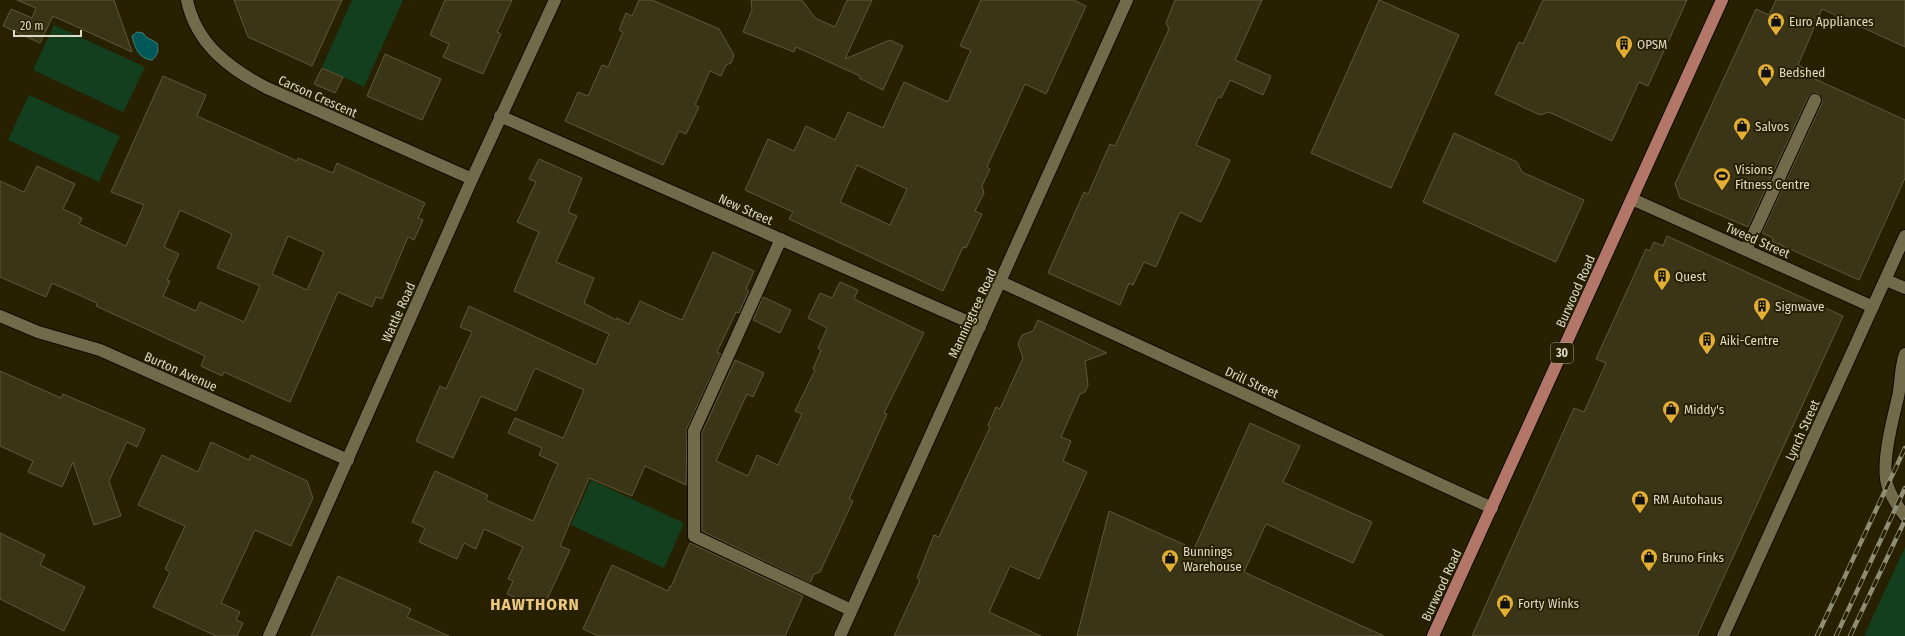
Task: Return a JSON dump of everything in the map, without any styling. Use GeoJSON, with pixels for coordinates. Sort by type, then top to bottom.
{"type":"FeatureCollection","features":[{"type":"Feature","properties":{"kind":"main road","name":"Burwood Road"},"geometry":{"type":"LineString","coordinates":[[1433,636],[1722,0]]}},
{"type":"Feature","properties":{"kind":"street","name":"Carson Crescent"},"geometry":{"type":"LineString","coordinates":[[187,0],[190,13],[196,27],[210,47],[227,64],[246,77],[272,91],[472,179]]}},
{"type":"Feature","properties":{"kind":"street","name":"Wattle Road"},"geometry":{"type":"LineString","coordinates":[[269,636],[500,116],[555,0]]}},
{"type":"Feature","properties":{"kind":"street","name":"Manningtree Road"},"geometry":{"type":"LineString","coordinates":[[840,636],[1127,0]]}},
{"type":"Feature","properties":{"kind":"street"},"geometry":{"type":"LineString","coordinates":[[1746,250],[1814,100]]}},
{"type":"Feature","properties":{"kind":"street","name":"New Street"},"geometry":{"type":"LineString","coordinates":[[500,116],[980,327]]}},
{"type":"Feature","properties":{"kind":"street","name":"Tweed Street"},"geometry":{"type":"LineString","coordinates":[[1632,199],[1873,307]]}},
{"type":"Feature","properties":{"kind":"street","name":"Lynch Street"},"geometry":{"type":"LineString","coordinates":[[1723,636],[1905,236]]}},
{"type":"Feature","properties":{"kind":"street"},"geometry":{"type":"LineString","coordinates":[[781,239],[694,431],[694,536],[851,610]]}},
{"type":"Feature","properties":{"kind":"street"},"geometry":{"type":"LineString","coordinates":[[1886,280],[1905,288]]}},
{"type":"Feature","properties":{"kind":"street","name":"Drill Street"},"geometry":{"type":"LineString","coordinates":[[1001,282],[1492,508]]}},
{"type":"Feature","properties":{"kind":"street","name":"Burton Avenue"},"geometry":{"type":"LineString","coordinates":[[0,316],[38,332],[100,350],[348,460]]}},
{"type":"Feature","properties":{"kind":"street"},"geometry":{"type":"LineString","coordinates":[[1905,354],[1902,361],[1898,395],[1891,423],[1886,469],[1887,486],[1897,506],[1905,516]]}},
{"type":"Feature","properties":{"kind":"green space"},"geometry":{"type":"Polygon","coordinates":[[[352,0],[403,0],[364,87],[322,67],[352,0]]]}},
{"type":"Feature","properties":{"kind":"green space"},"geometry":{"type":"Polygon","coordinates":[[[54,25],[145,67],[123,112],[33,70],[54,25]]]}},
{"type":"Feature","properties":{"kind":"green space"},"geometry":{"type":"Polygon","coordinates":[[[29,95],[120,136],[99,182],[8,140],[29,95]]]}},
{"type":"Feature","properties":{"kind":"green space"},"geometry":{"type":"Polygon","coordinates":[[[591,480],[684,523],[664,568],[571,525],[591,480]]]}},
{"type":"Feature","properties":{"kind":"green space"},"geometry":{"type":"Polygon","coordinates":[[[1905,547],[1905,636],[1864,636],[1905,547]]]}},
{"type":"Feature","properties":{"kind":"water"},"geometry":{"type":"Polygon","coordinates":[[[137,32],[143,33],[146,37],[157,43],[158,52],[152,60],[144,58],[136,49],[132,36],[137,32]]]}},
{"type":"Feature","properties":{"kind":"building"},"geometry":{"type":"Polygon","coordinates":[[[17,0],[114,0],[132,52],[53,16],[40,43],[3,26],[11,9],[32,18],[36,8],[17,0]]]}},
{"type":"Feature","properties":{"kind":"building"},"geometry":{"type":"Polygon","coordinates":[[[234,0],[342,0],[312,66],[248,37],[234,0]]]}},
{"type":"Feature","properties":{"kind":"building"},"geometry":{"type":"Polygon","coordinates":[[[445,0],[512,0],[497,32],[501,34],[483,74],[443,57],[449,44],[430,35],[445,0]]]}},
{"type":"Feature","properties":{"kind":"building"},"geometry":{"type":"Polygon","coordinates":[[[639,0],[652,0],[719,29],[734,55],[731,63],[726,65],[721,76],[710,71],[695,105],[699,107],[686,134],[679,131],[663,165],[565,121],[578,92],[588,96],[602,65],[608,67],[623,32],[619,30],[626,13],[632,16],[639,0]]]}},
{"type":"Feature","properties":{"kind":"building"},"geometry":{"type":"Polygon","coordinates":[[[751,0],[802,0],[815,18],[835,27],[847,0],[872,0],[845,59],[890,40],[903,46],[883,90],[859,78],[860,76],[796,47],[794,52],[743,32],[752,10],[751,0]]]}},
{"type":"Feature","properties":{"kind":"building"},"geometry":{"type":"Polygon","coordinates":[[[981,0],[1073,0],[1086,6],[1046,94],[1025,84],[987,167],[990,169],[982,186],[984,193],[975,211],[982,214],[966,248],[963,247],[943,291],[789,219],[793,212],[745,190],[768,139],[794,151],[806,126],[835,140],[848,112],[883,128],[904,82],[948,102],[971,50],[960,46],[981,0]],[[857,165],[840,202],[890,225],[907,189],[857,165]]]}},
{"type":"Feature","properties":{"kind":"building"},"geometry":{"type":"Polygon","coordinates":[[[1175,0],[1262,0],[1235,60],[1271,76],[1263,95],[1230,80],[1221,98],[1218,97],[1196,145],[1230,160],[1221,180],[1201,222],[1180,212],[1156,267],[1144,262],[1133,285],[1129,283],[1120,305],[1048,273],[1084,192],[1088,194],[1110,144],[1115,146],[1169,29],[1166,23],[1175,0]]]}},
{"type":"Feature","properties":{"kind":"building"},"geometry":{"type":"Polygon","coordinates":[[[1379,0],[1459,35],[1391,188],[1311,153],[1379,0]]]}},
{"type":"Feature","properties":{"kind":"building"},"geometry":{"type":"Polygon","coordinates":[[[1543,0],[1687,0],[1648,86],[1639,82],[1612,141],[1549,112],[1540,115],[1495,94],[1519,42],[1523,44],[1543,0]]]}},
{"type":"Feature","properties":{"kind":"building"},"geometry":{"type":"Polygon","coordinates":[[[1776,0],[1905,0],[1905,47],[1822,9],[1798,65],[1818,74],[1815,79],[1905,120],[1905,178],[1859,280],[1772,241],[1773,238],[1762,233],[1822,103],[1822,99],[1818,93],[1814,93],[1808,97],[1748,227],[1680,198],[1675,184],[1756,9],[1769,15],[1776,0]]]}},
{"type":"Feature","properties":{"kind":"building"},"geometry":{"type":"Polygon","coordinates":[[[385,54],[441,79],[422,120],[367,96],[385,54]]]}},
{"type":"Feature","properties":{"kind":"building"},"geometry":{"type":"Polygon","coordinates":[[[322,68],[343,77],[335,93],[314,84],[322,68]]]}},
{"type":"Feature","properties":{"kind":"building"},"geometry":{"type":"Polygon","coordinates":[[[163,76],[206,95],[197,116],[297,161],[298,158],[333,173],[337,163],[425,203],[418,218],[423,220],[414,240],[408,237],[382,299],[376,297],[372,307],[338,292],[290,402],[224,372],[222,376],[201,366],[205,356],[96,306],[97,303],[52,283],[46,297],[0,277],[0,181],[24,192],[37,166],[75,184],[63,209],[82,218],[79,224],[126,246],[144,205],[111,192],[163,76]],[[180,210],[164,247],[179,254],[167,280],[170,281],[163,296],[196,311],[200,302],[244,322],[260,286],[217,268],[232,234],[180,210]],[[288,236],[272,274],[307,290],[324,252],[288,236]]]}},
{"type":"Feature","properties":{"kind":"building"},"geometry":{"type":"Polygon","coordinates":[[[1454,133],[1517,162],[1522,172],[1584,200],[1556,262],[1423,202],[1454,133]]]}},
{"type":"Feature","properties":{"kind":"building"},"geometry":{"type":"Polygon","coordinates":[[[539,159],[582,178],[568,212],[577,216],[556,262],[594,278],[584,303],[616,320],[617,318],[629,324],[640,301],[682,320],[713,252],[754,271],[746,289],[749,291],[739,313],[736,312],[717,352],[721,354],[687,428],[686,485],[645,466],[632,496],[589,478],[560,546],[570,550],[542,610],[507,594],[513,581],[508,579],[523,547],[484,529],[476,549],[464,543],[457,559],[419,542],[425,528],[412,522],[435,471],[488,495],[486,500],[533,521],[558,464],[539,455],[542,448],[508,433],[515,418],[563,438],[584,390],[535,368],[516,411],[481,396],[453,458],[416,441],[440,386],[446,389],[472,332],[460,327],[469,306],[596,365],[609,334],[514,291],[539,232],[517,222],[536,182],[529,179],[539,159]]]}},
{"type":"Feature","properties":{"kind":"building"},"geometry":{"type":"Polygon","coordinates":[[[1667,236],[1843,316],[1697,636],[1472,636],[1574,408],[1584,412],[1606,363],[1596,359],[1646,249],[1650,251],[1654,242],[1663,246],[1667,236]]]}},
{"type":"Feature","properties":{"kind":"building"},"geometry":{"type":"Polygon","coordinates":[[[840,282],[858,290],[854,299],[924,333],[884,413],[887,414],[849,499],[853,501],[820,572],[814,574],[810,583],[702,531],[702,433],[735,360],[764,373],[753,397],[747,394],[716,461],[748,476],[757,455],[778,465],[802,414],[795,411],[815,370],[813,369],[821,350],[818,348],[827,328],[808,318],[820,293],[832,298],[840,282]]]}},
{"type":"Feature","properties":{"kind":"building"},"geometry":{"type":"Polygon","coordinates":[[[763,297],[791,310],[780,333],[753,320],[763,297]]]}},
{"type":"Feature","properties":{"kind":"building"},"geometry":{"type":"Polygon","coordinates":[[[1038,320],[1107,353],[1085,361],[1088,385],[1085,392],[1080,394],[1061,437],[1071,441],[1063,461],[1087,472],[1039,579],[1010,566],[989,612],[1041,636],[894,636],[920,580],[917,578],[934,535],[939,537],[990,427],[988,425],[996,407],[1000,409],[1023,358],[1018,344],[1022,335],[1033,331],[1038,320]]]}},
{"type":"Feature","properties":{"kind":"building"},"geometry":{"type":"Polygon","coordinates":[[[0,371],[61,398],[63,394],[145,429],[137,447],[127,442],[109,481],[121,516],[94,525],[73,462],[62,487],[28,472],[33,461],[0,446],[0,371]]]}},
{"type":"Feature","properties":{"kind":"building","name":"Bunnings Warehouse"},"geometry":{"type":"Polygon","coordinates":[[[1250,423],[1300,446],[1283,482],[1372,522],[1353,563],[1266,524],[1244,572],[1384,636],[1077,636],[1109,511],[1194,549],[1250,423]]]}},
{"type":"Feature","properties":{"kind":"building"},"geometry":{"type":"Polygon","coordinates":[[[211,442],[249,460],[251,455],[307,481],[313,498],[291,546],[255,530],[221,603],[240,612],[236,620],[243,623],[237,636],[216,636],[153,607],[170,572],[165,569],[185,526],[138,505],[162,455],[198,472],[211,442]]]}},
{"type":"Feature","properties":{"kind":"building"},"geometry":{"type":"Polygon","coordinates":[[[0,533],[45,555],[40,565],[85,587],[64,631],[0,599],[0,533]]]}},
{"type":"Feature","properties":{"kind":"building"},"geometry":{"type":"Polygon","coordinates":[[[690,543],[803,596],[785,636],[598,636],[583,629],[612,565],[668,591],[690,543]]]}},
{"type":"Feature","properties":{"kind":"building"},"geometry":{"type":"Polygon","coordinates":[[[338,576],[411,609],[407,617],[449,636],[311,636],[338,576]]]}},
{"type":"Feature","properties":{"kind":"railway"},"geometry":{"type":"LineString","coordinates":[[1817,636],[1905,448]]}},
{"type":"Feature","properties":{"kind":"railway"},"geometry":{"type":"LineString","coordinates":[[1836,636],[1905,488]]}},
{"type":"Feature","properties":{"kind":"railway"},"geometry":{"type":"LineString","coordinates":[[1850,636],[1905,520]]}},
{"type":"Feature","properties":{"kind":"place","name":"Euro Appliances"},"geometry":{"type":"Point","coordinates":[1776,36]}},
{"type":"Feature","properties":{"kind":"place","name":"OPSM"},"geometry":{"type":"Point","coordinates":[1624,59]}},
{"type":"Feature","properties":{"kind":"place","name":"Bedshed"},"geometry":{"type":"Point","coordinates":[1766,87]}},
{"type":"Feature","properties":{"kind":"place","name":"Salvos"},"geometry":{"type":"Point","coordinates":[1742,141]}},
{"type":"Feature","properties":{"kind":"place","name":"Visions Fitness Centre"},"geometry":{"type":"Point","coordinates":[1722,191]}},
{"type":"Feature","properties":{"kind":"place","name":"Quest"},"geometry":{"type":"Point","coordinates":[1662,291]}},
{"type":"Feature","properties":{"kind":"place","name":"Signwave"},"geometry":{"type":"Point","coordinates":[1762,321]}},
{"type":"Feature","properties":{"kind":"place","name":"Aiki-Centre"},"geometry":{"type":"Point","coordinates":[1707,355]}},
{"type":"Feature","properties":{"kind":"place","name":"Middy's"},"geometry":{"type":"Point","coordinates":[1671,424]}},
{"type":"Feature","properties":{"kind":"place","name":"RM Autohaus"},"geometry":{"type":"Point","coordinates":[1640,514]}},
{"type":"Feature","properties":{"kind":"place","name":"Bruno Finks"},"geometry":{"type":"Point","coordinates":[1649,572]}},
{"type":"Feature","properties":{"kind":"place","name":"Bunnings Warehouse"},"geometry":{"type":"Point","coordinates":[1170,573]}},
{"type":"Feature","properties":{"kind":"place","name":"Forty Winks"},"geometry":{"type":"Point","coordinates":[1505,618]}},
{"type":"Feature","properties":{"kind":"district","name":"HAWTHORN"},"geometry":{"type":"Point","coordinates":[535,604]}}]}
